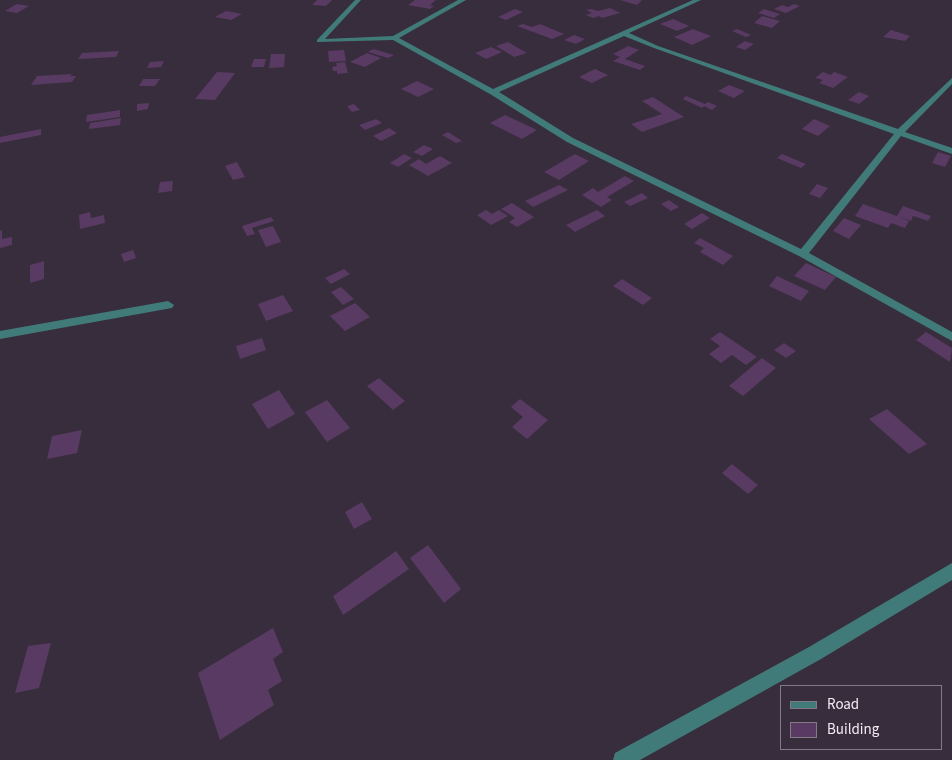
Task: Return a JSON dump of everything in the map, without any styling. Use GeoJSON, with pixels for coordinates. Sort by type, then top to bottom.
{"type":"FeatureCollection","features":[{"type":"Feature","properties":{"kind":"street"},"geometry":{"type":"LineString","coordinates":[[358,0],[319,42],[394,38],[463,0]]}},
{"type":"Feature","properties":{"kind":"street"},"geometry":{"type":"LineString","coordinates":[[492,92],[698,0]]}},
{"type":"Feature","properties":{"kind":"street"},"geometry":{"type":"LineString","coordinates":[[625,34],[952,151]]}},
{"type":"Feature","properties":{"kind":"street"},"geometry":{"type":"LineString","coordinates":[[394,38],[492,92],[570,140],[803,254],[952,337]]}},
{"type":"Feature","properties":{"kind":"street"},"geometry":{"type":"LineString","coordinates":[[803,254],[899,133],[952,80]]}},
{"type":"Feature","properties":{"kind":"street"},"geometry":{"type":"LineString","coordinates":[[0,335],[168,305]]}},
{"type":"Feature","properties":{"kind":"street"},"geometry":{"type":"LineString","coordinates":[[622,760],[815,653],[952,571]]}},
{"type":"Feature","properties":{"kind":"building"},"geometry":{"type":"Polygon","coordinates":[[[317,0],[332,0],[326,6],[312,5],[317,0]]]}},
{"type":"Feature","properties":{"kind":"building"},"geometry":{"type":"Polygon","coordinates":[[[415,0],[436,0],[430,5],[434,6],[430,9],[408,5],[415,0]]]}},
{"type":"Feature","properties":{"kind":"building"},"geometry":{"type":"Polygon","coordinates":[[[620,0],[642,0],[637,5],[620,0]]]}},
{"type":"Feature","properties":{"kind":"building"},"geometry":{"type":"Polygon","coordinates":[[[17,4],[29,6],[17,13],[5,11],[17,4]]]}},
{"type":"Feature","properties":{"kind":"building"},"geometry":{"type":"Polygon","coordinates":[[[794,4],[800,6],[786,13],[774,9],[782,5],[788,7],[794,4]]]}},
{"type":"Feature","properties":{"kind":"building"},"geometry":{"type":"Polygon","coordinates":[[[610,8],[620,13],[602,18],[599,16],[593,18],[586,15],[592,13],[586,10],[598,11],[610,8]]]}},
{"type":"Feature","properties":{"kind":"building"},"geometry":{"type":"Polygon","coordinates":[[[515,9],[523,12],[506,20],[498,17],[515,9]]]}},
{"type":"Feature","properties":{"kind":"building"},"geometry":{"type":"Polygon","coordinates":[[[764,9],[780,14],[774,18],[758,13],[764,9]]]}},
{"type":"Feature","properties":{"kind":"building"},"geometry":{"type":"Polygon","coordinates":[[[226,11],[242,14],[231,20],[215,17],[226,11]]]}},
{"type":"Feature","properties":{"kind":"building"},"geometry":{"type":"Polygon","coordinates":[[[762,16],[780,21],[772,28],[754,23],[762,16]]]}},
{"type":"Feature","properties":{"kind":"building"},"geometry":{"type":"Polygon","coordinates":[[[673,19],[689,26],[677,31],[660,24],[673,19]]]}},
{"type":"Feature","properties":{"kind":"building"},"geometry":{"type":"Polygon","coordinates":[[[523,24],[532,27],[540,24],[564,34],[552,39],[517,26],[523,24]]]}},
{"type":"Feature","properties":{"kind":"building"},"geometry":{"type":"Polygon","coordinates":[[[693,29],[711,36],[692,45],[674,37],[693,29]]]}},
{"type":"Feature","properties":{"kind":"building"},"geometry":{"type":"Polygon","coordinates":[[[737,29],[751,35],[746,37],[732,31],[737,29]]]}},
{"type":"Feature","properties":{"kind":"building"},"geometry":{"type":"Polygon","coordinates":[[[891,30],[910,36],[905,41],[883,37],[891,30]]]}},
{"type":"Feature","properties":{"kind":"building"},"geometry":{"type":"Polygon","coordinates":[[[574,35],[585,39],[576,44],[564,40],[574,35]]]}},
{"type":"Feature","properties":{"kind":"building"},"geometry":{"type":"Polygon","coordinates":[[[745,41],[754,44],[745,50],[736,47],[745,41]]]}},
{"type":"Feature","properties":{"kind":"building"},"geometry":{"type":"Polygon","coordinates":[[[508,42],[527,53],[514,57],[496,46],[508,42]]]}},
{"type":"Feature","properties":{"kind":"building"},"geometry":{"type":"Polygon","coordinates":[[[628,46],[639,50],[625,59],[645,66],[640,70],[613,61],[620,57],[613,54],[628,46]]]}},
{"type":"Feature","properties":{"kind":"building"},"geometry":{"type":"Polygon","coordinates":[[[491,47],[502,52],[486,59],[475,53],[491,47]]]}},
{"type":"Feature","properties":{"kind":"building"},"geometry":{"type":"Polygon","coordinates":[[[373,49],[394,55],[388,58],[368,52],[373,49]]]}},
{"type":"Feature","properties":{"kind":"building"},"geometry":{"type":"Polygon","coordinates":[[[344,50],[346,61],[329,62],[328,51],[344,50]]]}},
{"type":"Feature","properties":{"kind":"building"},"geometry":{"type":"Polygon","coordinates":[[[119,51],[116,57],[78,59],[82,53],[119,51]]]}},
{"type":"Feature","properties":{"kind":"building"},"geometry":{"type":"Polygon","coordinates":[[[367,53],[381,58],[365,67],[350,62],[367,53]]]}},
{"type":"Feature","properties":{"kind":"building"},"geometry":{"type":"Polygon","coordinates":[[[271,54],[285,54],[284,67],[269,68],[271,54]]]}},
{"type":"Feature","properties":{"kind":"building"},"geometry":{"type":"Polygon","coordinates":[[[254,59],[266,59],[264,67],[251,67],[254,59]]]}},
{"type":"Feature","properties":{"kind":"building"},"geometry":{"type":"Polygon","coordinates":[[[164,61],[161,67],[147,68],[150,62],[164,61]]]}},
{"type":"Feature","properties":{"kind":"building"},"geometry":{"type":"Polygon","coordinates":[[[345,62],[348,73],[337,74],[337,71],[333,71],[332,67],[337,66],[336,63],[345,62]]]}},
{"type":"Feature","properties":{"kind":"building"},"geometry":{"type":"Polygon","coordinates":[[[595,69],[608,75],[592,83],[579,77],[595,69]]]}},
{"type":"Feature","properties":{"kind":"building"},"geometry":{"type":"Polygon","coordinates":[[[217,72],[235,73],[215,100],[195,99],[217,72]]]}},
{"type":"Feature","properties":{"kind":"building"},"geometry":{"type":"Polygon","coordinates":[[[823,72],[831,75],[834,72],[848,77],[833,88],[819,83],[823,80],[815,78],[823,72]]]}},
{"type":"Feature","properties":{"kind":"building"},"geometry":{"type":"Polygon","coordinates":[[[72,74],[70,76],[76,76],[72,82],[31,85],[37,76],[72,74]]]}},
{"type":"Feature","properties":{"kind":"building"},"geometry":{"type":"Polygon","coordinates":[[[143,79],[160,79],[155,86],[139,86],[143,79]]]}},
{"type":"Feature","properties":{"kind":"building"},"geometry":{"type":"Polygon","coordinates":[[[417,81],[434,89],[418,97],[401,89],[417,81]]]}},
{"type":"Feature","properties":{"kind":"building"},"geometry":{"type":"Polygon","coordinates":[[[729,85],[745,91],[734,98],[718,91],[729,85]]]}},
{"type":"Feature","properties":{"kind":"building"},"geometry":{"type":"Polygon","coordinates":[[[859,92],[869,96],[859,104],[848,100],[859,92]]]}},
{"type":"Feature","properties":{"kind":"building"},"geometry":{"type":"Polygon","coordinates":[[[686,96],[705,104],[708,102],[717,106],[712,110],[704,106],[702,108],[683,99],[686,96]]]}},
{"type":"Feature","properties":{"kind":"building"},"geometry":{"type":"Polygon","coordinates":[[[653,97],[684,117],[642,132],[631,124],[662,114],[642,101],[653,97]]]}},
{"type":"Feature","properties":{"kind":"building"},"geometry":{"type":"Polygon","coordinates":[[[149,103],[148,109],[137,111],[137,104],[149,103]]]}},
{"type":"Feature","properties":{"kind":"building"},"geometry":{"type":"Polygon","coordinates":[[[354,104],[360,110],[352,112],[347,106],[354,104]]]}},
{"type":"Feature","properties":{"kind":"building"},"geometry":{"type":"Polygon","coordinates":[[[120,110],[120,117],[86,122],[87,115],[120,110]]]}},
{"type":"Feature","properties":{"kind":"building"},"geometry":{"type":"Polygon","coordinates":[[[505,115],[537,130],[522,139],[490,123],[505,115]]]}},
{"type":"Feature","properties":{"kind":"building"},"geometry":{"type":"Polygon","coordinates":[[[121,118],[120,125],[89,129],[90,123],[121,118]]]}},
{"type":"Feature","properties":{"kind":"building"},"geometry":{"type":"Polygon","coordinates":[[[376,119],[382,123],[365,130],[359,125],[376,119]]]}},
{"type":"Feature","properties":{"kind":"building"},"geometry":{"type":"Polygon","coordinates":[[[814,119],[830,126],[818,136],[802,129],[814,119]]]}},
{"type":"Feature","properties":{"kind":"building"},"geometry":{"type":"Polygon","coordinates":[[[389,128],[397,133],[381,141],[373,136],[389,128]]]}},
{"type":"Feature","properties":{"kind":"building"},"geometry":{"type":"Polygon","coordinates":[[[41,129],[41,135],[0,143],[0,137],[41,129]]]}},
{"type":"Feature","properties":{"kind":"building"},"geometry":{"type":"Polygon","coordinates":[[[448,132],[462,141],[456,143],[442,135],[448,132]]]}},
{"type":"Feature","properties":{"kind":"building"},"geometry":{"type":"Polygon","coordinates":[[[424,145],[433,149],[422,156],[413,152],[424,145]]]}},
{"type":"Feature","properties":{"kind":"building"},"geometry":{"type":"Polygon","coordinates":[[[938,152],[951,156],[945,167],[932,163],[938,152]]]}},
{"type":"Feature","properties":{"kind":"building"},"geometry":{"type":"Polygon","coordinates":[[[404,154],[412,158],[398,167],[390,163],[404,154]]]}},
{"type":"Feature","properties":{"kind":"building"},"geometry":{"type":"Polygon","coordinates":[[[575,154],[589,161],[559,180],[544,172],[575,154]]]}},
{"type":"Feature","properties":{"kind":"building"},"geometry":{"type":"Polygon","coordinates":[[[782,154],[806,164],[801,168],[777,158],[782,154]]]}},
{"type":"Feature","properties":{"kind":"building"},"geometry":{"type":"Polygon","coordinates":[[[440,156],[452,163],[428,176],[409,165],[419,159],[426,164],[440,156]]]}},
{"type":"Feature","properties":{"kind":"building"},"geometry":{"type":"Polygon","coordinates":[[[237,162],[245,177],[233,180],[225,166],[237,162]]]}},
{"type":"Feature","properties":{"kind":"building"},"geometry":{"type":"Polygon","coordinates":[[[625,176],[634,181],[607,197],[612,200],[601,207],[582,195],[593,188],[598,192],[625,176]]]}},
{"type":"Feature","properties":{"kind":"building"},"geometry":{"type":"Polygon","coordinates":[[[173,181],[172,191],[158,193],[160,182],[173,181]]]}},
{"type":"Feature","properties":{"kind":"building"},"geometry":{"type":"Polygon","coordinates":[[[817,184],[828,188],[820,198],[809,194],[817,184]]]}},
{"type":"Feature","properties":{"kind":"building"},"geometry":{"type":"Polygon","coordinates":[[[559,185],[568,190],[533,207],[525,201],[559,185]]]}},
{"type":"Feature","properties":{"kind":"building"},"geometry":{"type":"Polygon","coordinates":[[[642,193],[648,198],[630,206],[624,202],[642,193]]]}},
{"type":"Feature","properties":{"kind":"building"},"geometry":{"type":"Polygon","coordinates":[[[669,200],[679,207],[671,211],[661,204],[669,200]]]}},
{"type":"Feature","properties":{"kind":"building"},"geometry":{"type":"Polygon","coordinates":[[[512,203],[534,217],[517,227],[509,222],[515,218],[501,209],[512,203]]]}},
{"type":"Feature","properties":{"kind":"building"},"geometry":{"type":"Polygon","coordinates":[[[863,204],[909,221],[905,228],[891,223],[888,228],[855,216],[863,204]]]}},
{"type":"Feature","properties":{"kind":"building"},"geometry":{"type":"Polygon","coordinates":[[[903,206],[931,216],[928,221],[913,216],[911,221],[897,216],[903,206]]]}},
{"type":"Feature","properties":{"kind":"building"},"geometry":{"type":"Polygon","coordinates":[[[486,210],[492,214],[499,210],[508,216],[491,225],[477,215],[486,210]]]}},
{"type":"Feature","properties":{"kind":"building"},"geometry":{"type":"Polygon","coordinates":[[[597,210],[605,216],[575,232],[566,225],[597,210]]]}},
{"type":"Feature","properties":{"kind":"building"},"geometry":{"type":"Polygon","coordinates":[[[90,212],[91,218],[104,215],[105,223],[80,229],[79,215],[90,212]]]}},
{"type":"Feature","properties":{"kind":"building"},"geometry":{"type":"Polygon","coordinates":[[[702,213],[710,218],[692,229],[684,224],[702,213]]]}},
{"type":"Feature","properties":{"kind":"building"},"geometry":{"type":"Polygon","coordinates":[[[271,217],[274,221],[252,228],[255,234],[247,236],[242,226],[271,217]]]}},
{"type":"Feature","properties":{"kind":"building"},"geometry":{"type":"Polygon","coordinates":[[[844,218],[861,225],[849,239],[833,231],[844,218]]]}},
{"type":"Feature","properties":{"kind":"building"},"geometry":{"type":"Polygon","coordinates":[[[273,226],[281,242],[266,247],[258,230],[273,226]]]}},
{"type":"Feature","properties":{"kind":"building"},"geometry":{"type":"Polygon","coordinates":[[[2,230],[2,239],[12,237],[12,245],[0,248],[0,231],[2,230]]]}},
{"type":"Feature","properties":{"kind":"building"},"geometry":{"type":"Polygon","coordinates":[[[700,238],[733,256],[723,265],[700,252],[704,248],[694,243],[700,238]]]}},
{"type":"Feature","properties":{"kind":"building"},"geometry":{"type":"Polygon","coordinates":[[[133,250],[136,258],[124,262],[121,254],[133,250]]]}},
{"type":"Feature","properties":{"kind":"building"},"geometry":{"type":"Polygon","coordinates":[[[44,261],[44,279],[30,283],[30,265],[44,261]]]}},
{"type":"Feature","properties":{"kind":"building"},"geometry":{"type":"Polygon","coordinates":[[[806,263],[836,277],[825,290],[794,276],[806,263]]]}},
{"type":"Feature","properties":{"kind":"building"},"geometry":{"type":"Polygon","coordinates":[[[344,269],[350,274],[331,284],[325,278],[344,269]]]}},
{"type":"Feature","properties":{"kind":"building"},"geometry":{"type":"Polygon","coordinates":[[[777,276],[809,291],[801,301],[769,286],[777,276]]]}},
{"type":"Feature","properties":{"kind":"building"},"geometry":{"type":"Polygon","coordinates":[[[622,279],[652,298],[643,305],[613,286],[622,279]]]}},
{"type":"Feature","properties":{"kind":"building"},"geometry":{"type":"Polygon","coordinates":[[[341,287],[354,299],[343,305],[331,292],[341,287]]]}},
{"type":"Feature","properties":{"kind":"building"},"geometry":{"type":"Polygon","coordinates":[[[283,295],[293,311],[266,321],[258,304],[283,295]]]}},
{"type":"Feature","properties":{"kind":"building"},"geometry":{"type":"Polygon","coordinates":[[[355,303],[370,317],[345,331],[330,316],[355,303]]]}},
{"type":"Feature","properties":{"kind":"building"},"geometry":{"type":"Polygon","coordinates":[[[720,332],[757,357],[746,365],[732,355],[721,363],[709,354],[720,346],[710,339],[720,332]]]}},
{"type":"Feature","properties":{"kind":"building"},"geometry":{"type":"Polygon","coordinates":[[[926,332],[952,348],[950,362],[916,340],[926,332]]]}},
{"type":"Feature","properties":{"kind":"building"},"geometry":{"type":"Polygon","coordinates":[[[262,338],[266,350],[240,359],[236,346],[262,338]]]}},
{"type":"Feature","properties":{"kind":"building"},"geometry":{"type":"Polygon","coordinates":[[[784,343],[796,351],[786,358],[774,350],[784,343]]]}},
{"type":"Feature","properties":{"kind":"building"},"geometry":{"type":"Polygon","coordinates":[[[762,358],[776,368],[743,396],[729,386],[762,358]]]}},
{"type":"Feature","properties":{"kind":"building"},"geometry":{"type":"Polygon","coordinates":[[[379,378],[405,401],[393,410],[367,386],[379,378]]]}},
{"type":"Feature","properties":{"kind":"building"},"geometry":{"type":"Polygon","coordinates":[[[279,390],[295,414],[268,429],[252,404],[279,390]]]}},
{"type":"Feature","properties":{"kind":"building"},"geometry":{"type":"Polygon","coordinates":[[[520,399],[548,420],[527,439],[512,427],[523,417],[511,407],[520,399]]]}},
{"type":"Feature","properties":{"kind":"building"},"geometry":{"type":"Polygon","coordinates":[[[327,400],[350,428],[327,442],[305,412],[327,400]]]}},
{"type":"Feature","properties":{"kind":"building"},"geometry":{"type":"Polygon","coordinates":[[[887,409],[927,444],[909,454],[869,419],[887,409]]]}},
{"type":"Feature","properties":{"kind":"building"},"geometry":{"type":"Polygon","coordinates":[[[82,430],[77,453],[47,459],[52,436],[82,430]]]}},
{"type":"Feature","properties":{"kind":"building"},"geometry":{"type":"Polygon","coordinates":[[[732,464],[758,485],[748,494],[722,473],[732,464]]]}},
{"type":"Feature","properties":{"kind":"building"},"geometry":{"type":"Polygon","coordinates":[[[362,502],[372,519],[354,529],[345,512],[362,502]]]}},
{"type":"Feature","properties":{"kind":"building"},"geometry":{"type":"Polygon","coordinates":[[[428,545],[461,589],[444,603],[410,558],[428,545]]]}},
{"type":"Feature","properties":{"kind":"building"},"geometry":{"type":"Polygon","coordinates":[[[396,551],[409,569],[343,615],[333,596],[396,551]]]}},
{"type":"Feature","properties":{"kind":"building"},"geometry":{"type":"Polygon","coordinates":[[[273,628],[283,652],[273,659],[282,681],[268,690],[274,705],[220,740],[198,673],[273,628]]]}},
{"type":"Feature","properties":{"kind":"building"},"geometry":{"type":"Polygon","coordinates":[[[51,643],[39,688],[15,693],[28,646],[51,643]]]}}]}
